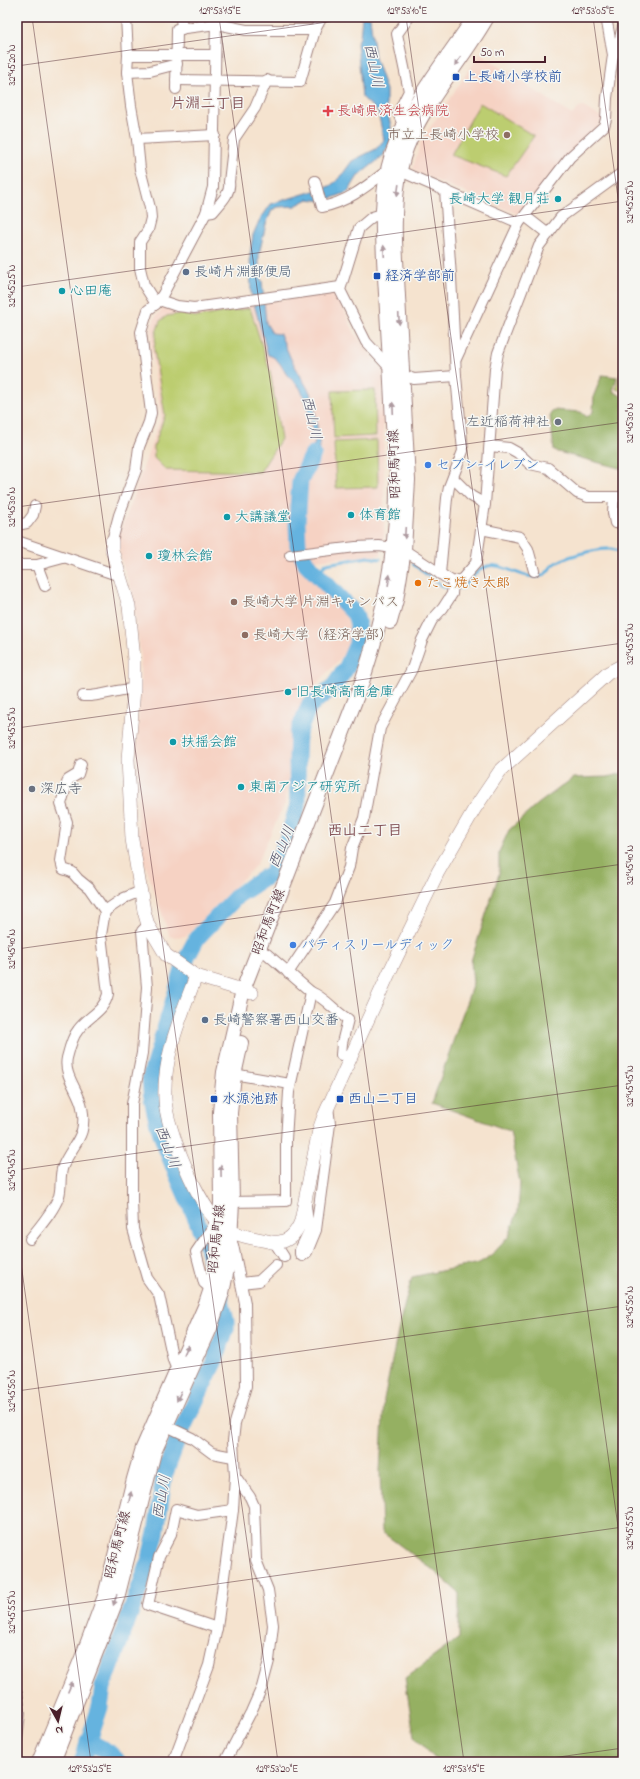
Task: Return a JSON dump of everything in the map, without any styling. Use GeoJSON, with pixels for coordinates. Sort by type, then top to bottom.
{"type":"FeatureCollection","features":[{"type":"Feature","properties":{"kind":"main road","name":"昭和馬町線"},"geometry":{"type":"LineString","coordinates":[[211,1308],[211,1289],[218,1252],[219,1228],[227,1202],[230,1113],[229,1073],[247,992],[369,690],[396,600],[399,549],[408,480],[396,372],[389,212],[394,171],[392,155],[404,127],[419,101],[474,17]]}},
{"type":"Feature","properties":{"kind":"main road","name":"昭和馬町線"},"geometry":{"type":"LineString","coordinates":[[394,171],[428,105],[487,17]]}},
{"type":"Feature","properties":{"kind":"main road","name":"昭和馬町線"},"geometry":{"type":"LineString","coordinates":[[53,1762],[116,1598],[144,1483],[154,1452],[183,1372],[211,1308],[222,1293],[229,1259],[219,1228]]}},
{"type":"Feature","properties":{"kind":"main road","name":"昭和馬町線"},"geometry":{"type":"LineString","coordinates":[[39,1762],[82,1658],[105,1596],[143,1448],[164,1425]]}},
{"type":"Feature","properties":{"kind":"street"},"geometry":{"type":"LineString","coordinates":[[126,17],[128,55],[127,72],[131,106],[140,168],[151,218],[148,230],[140,242],[140,268],[144,285],[157,302],[194,308],[340,288]]}},
{"type":"Feature","properties":{"kind":"street"},"geometry":{"type":"LineString","coordinates":[[181,17],[182,29]]}},
{"type":"Feature","properties":{"kind":"street"},"geometry":{"type":"LineString","coordinates":[[315,30],[246,30],[216,20],[177,29],[176,84],[215,80],[267,80],[300,82],[315,30],[322,17]]}},
{"type":"Feature","properties":{"kind":"street"},"geometry":{"type":"LineString","coordinates":[[404,127],[398,114],[409,91],[397,34],[409,17]]}},
{"type":"Feature","properties":{"kind":"street"},"geometry":{"type":"LineString","coordinates":[[456,359],[522,219],[570,157],[604,126],[606,119],[607,98],[612,73],[613,55],[606,17]]}},
{"type":"Feature","properties":{"kind":"street"},"geometry":{"type":"LineString","coordinates":[[216,20],[213,187],[206,213],[157,302],[148,310],[141,332],[151,413],[139,447],[136,470],[119,515],[112,541],[112,550],[129,606],[134,660],[134,688],[128,759],[132,840],[148,925],[166,954],[196,976],[247,992]]}},
{"type":"Feature","properties":{"kind":"street"},"geometry":{"type":"LineString","coordinates":[[613,55],[617,51],[623,26]]}},
{"type":"Feature","properties":{"kind":"street"},"geometry":{"type":"LineString","coordinates":[[128,55],[177,59],[215,55]]}},
{"type":"Feature","properties":{"kind":"street"},"geometry":{"type":"LineString","coordinates":[[127,72],[150,71],[177,59]]}},
{"type":"Feature","properties":{"kind":"street"},"geometry":{"type":"LineString","coordinates":[[206,213],[213,212],[227,195],[230,187],[229,182],[234,139],[255,108],[267,80]]}},
{"type":"Feature","properties":{"kind":"street"},"geometry":{"type":"LineString","coordinates":[[137,139],[215,135]]}},
{"type":"Feature","properties":{"kind":"street"},"geometry":{"type":"LineString","coordinates":[[315,181],[322,207],[336,205],[394,171],[522,219],[548,234]]}},
{"type":"Feature","properties":{"kind":"street"},"geometry":{"type":"LineString","coordinates":[[288,973],[335,903],[349,867],[352,848],[364,818],[380,728],[412,669],[432,620],[443,608],[452,594],[453,585],[462,579],[476,563],[485,504],[495,369],[498,353],[539,246],[561,217],[622,175]]}},
{"type":"Feature","properties":{"kind":"street"},"geometry":{"type":"LineString","coordinates":[[440,574],[446,498],[463,451],[456,376],[445,190]]}},
{"type":"Feature","properties":{"kind":"street"},"geometry":{"type":"LineString","coordinates":[[389,212],[372,216],[359,228],[340,288],[366,342],[396,372],[414,379],[456,376]]}},
{"type":"Feature","properties":{"kind":"street"},"geometry":{"type":"LineString","coordinates":[[490,446],[509,448],[518,453],[530,464],[548,468],[577,493],[588,497],[619,497],[613,513],[615,523]]}},
{"type":"Feature","properties":{"kind":"street"},"geometry":{"type":"LineString","coordinates":[[453,478],[471,496],[485,504]]}},
{"type":"Feature","properties":{"kind":"street"},"geometry":{"type":"LineString","coordinates":[[17,525],[27,523],[33,515],[35,506]]}},
{"type":"Feature","properties":{"kind":"street"},"geometry":{"type":"LineString","coordinates":[[481,529],[520,537],[528,549],[534,571]]}},
{"type":"Feature","properties":{"kind":"street"},"geometry":{"type":"LineString","coordinates":[[17,541],[63,558],[120,576]]}},
{"type":"Feature","properties":{"kind":"street"},"geometry":{"type":"LineString","coordinates":[[290,555],[316,551],[379,546],[399,549],[440,574],[453,585]]}},
{"type":"Feature","properties":{"kind":"street"},"geometry":{"type":"LineString","coordinates":[[17,565],[37,565],[63,558]]}},
{"type":"Feature","properties":{"kind":"street"},"geometry":{"type":"LineString","coordinates":[[37,565],[45,586]]}},
{"type":"Feature","properties":{"kind":"street"},"geometry":{"type":"LineString","coordinates":[[219,1228],[275,1243],[287,1240],[295,1234],[306,1204],[319,1130],[328,1106],[389,973],[438,872],[475,808],[500,771],[608,673],[623,665]]}},
{"type":"Feature","properties":{"kind":"street"},"geometry":{"type":"LineString","coordinates":[[83,696],[94,697],[134,688]]}},
{"type":"Feature","properties":{"kind":"street"},"geometry":{"type":"LineString","coordinates":[[30,1239],[54,1206],[60,1189],[63,1166],[77,1144],[82,1131],[83,1108],[76,1087],[68,1074],[67,1060],[76,1031],[96,1014],[107,1002],[108,984],[101,934],[105,911],[89,888],[72,872],[63,869],[61,861],[67,822],[61,804],[68,780],[78,774],[81,764]]}},
{"type":"Feature","properties":{"kind":"street"},"geometry":{"type":"LineString","coordinates":[[105,911],[124,898],[141,891]]}},
{"type":"Feature","properties":{"kind":"street"},"geometry":{"type":"LineString","coordinates":[[148,925],[142,931],[147,987],[142,1053],[132,1104],[133,1229],[147,1278],[159,1295],[173,1360],[183,1372]]}},
{"type":"Feature","properties":{"kind":"street"},"geometry":{"type":"LineString","coordinates":[[263,952],[311,992],[322,998],[339,1014],[348,1019],[342,1043],[341,1055]]}},
{"type":"Feature","properties":{"kind":"street"},"geometry":{"type":"LineString","coordinates":[[173,1762],[209,1665],[217,1628],[233,1510],[235,1476],[233,1441],[235,1423],[246,1386],[245,1304],[241,1283],[219,1228],[206,1208],[176,1143],[168,1122],[165,1100],[166,1068],[173,1039],[196,976]]}},
{"type":"Feature","properties":{"kind":"street"},"geometry":{"type":"LineString","coordinates":[[211,1289],[204,1283],[196,1252],[219,1228],[227,1202],[286,1201],[286,1140],[290,1084],[311,992]]}},
{"type":"Feature","properties":{"kind":"street"},"geometry":{"type":"LineString","coordinates":[[229,1073],[290,1084]]}},
{"type":"Feature","properties":{"kind":"street"},"geometry":{"type":"LineString","coordinates":[[306,1204],[309,1228],[300,1250],[300,1254],[302,1256],[307,1252],[316,1230],[330,1124],[328,1106]]}},
{"type":"Feature","properties":{"kind":"street"},"geometry":{"type":"LineString","coordinates":[[241,1283],[259,1281],[280,1261],[275,1243]]}},
{"type":"Feature","properties":{"kind":"street"},"geometry":{"type":"LineString","coordinates":[[164,1425],[190,1437],[212,1453],[233,1458]]}},
{"type":"Feature","properties":{"kind":"street"},"geometry":{"type":"LineString","coordinates":[[225,1762],[262,1687],[269,1660],[273,1625],[268,1590],[256,1560],[254,1506],[250,1497],[235,1476]]}},
{"type":"Feature","properties":{"kind":"street"},"geometry":{"type":"LineString","coordinates":[[217,1628],[148,1605],[159,1557],[171,1534],[176,1509],[197,1515],[233,1510]]}},
{"type":"Feature","properties":{"kind":"street"},"geometry":{"type":"LineString","coordinates":[[17,1693],[20,1713],[17,1739]]}},
{"type":"Feature","properties":{"kind":"shaded area","name":"市立上長崎小学校"},"geometry":{"type":"Polygon","coordinates":[[[480,54],[572,115],[581,106],[603,118],[596,129],[520,215],[420,174],[413,168],[421,141],[480,54]]]}},
{"type":"Feature","properties":{"kind":"shaded area","name":"長崎大学 片淵キャンパス"},"geometry":{"type":"Polygon","coordinates":[[[336,292],[355,334],[383,371],[384,534],[381,555],[298,561],[347,617],[351,640],[347,651],[309,692],[295,723],[285,803],[256,865],[186,936],[170,937],[138,844],[137,755],[141,657],[131,588],[119,550],[119,536],[161,417],[151,347],[152,327],[155,317],[164,308],[194,313],[336,292]]]}},
{"type":"Feature","properties":{"kind":"green space"},"geometry":{"type":"Polygon","coordinates":[[[480,103],[534,136],[506,176],[451,155],[480,103]]]}},
{"type":"Feature","properties":{"kind":"green space"},"geometry":{"type":"Polygon","coordinates":[[[250,308],[270,371],[281,439],[260,472],[166,470],[154,458],[154,446],[165,415],[154,350],[156,333],[160,321],[167,316],[179,314],[198,317],[250,308]]]}},
{"type":"Feature","properties":{"kind":"green space"},"geometry":{"type":"Polygon","coordinates":[[[623,363],[623,391],[616,389],[623,363]]]}},
{"type":"Feature","properties":{"kind":"green space"},"geometry":{"type":"Polygon","coordinates":[[[602,375],[617,377],[613,391],[623,397],[623,469],[554,451],[550,415],[553,410],[581,412],[587,417],[593,412],[594,395],[602,375]]]}},
{"type":"Feature","properties":{"kind":"green space"},"geometry":{"type":"Polygon","coordinates":[[[375,390],[376,436],[334,438],[332,391],[375,390]]]}},
{"type":"Feature","properties":{"kind":"green space"},"geometry":{"type":"Polygon","coordinates":[[[377,440],[378,487],[336,488],[334,442],[377,440]]]}},
{"type":"Feature","properties":{"kind":"green space"},"geometry":{"type":"Polygon","coordinates":[[[623,773],[623,1762],[438,1762],[414,1736],[405,1678],[459,1638],[459,1593],[432,1569],[382,1532],[380,1471],[384,1399],[400,1322],[412,1277],[479,1263],[492,1255],[509,1236],[518,1211],[520,1183],[510,1131],[432,1103],[473,983],[471,961],[499,874],[499,852],[509,830],[538,804],[573,778],[608,777],[623,773]]]}},
{"type":"Feature","properties":{"kind":"water"},"geometry":{"type":"Polygon","coordinates":[[[362,17],[370,17],[375,58],[386,90],[386,108],[391,126],[391,141],[383,156],[358,176],[348,192],[324,201],[308,199],[295,206],[278,207],[272,210],[266,224],[259,254],[259,276],[262,281],[266,323],[272,333],[280,334],[291,359],[313,398],[320,448],[307,476],[298,474],[303,462],[315,443],[309,415],[300,388],[286,374],[276,359],[268,355],[251,293],[250,254],[253,235],[259,221],[271,204],[330,186],[339,179],[352,161],[376,149],[384,140],[378,112],[362,97],[357,42],[360,38],[362,17]]]}},
{"type":"Feature","properties":{"kind":"waterway","name":"西山川"},"geometry":{"type":"LineString","coordinates":[[82,1762],[100,1707],[103,1687],[149,1562],[156,1533],[164,1476],[178,1438],[215,1360],[226,1328],[226,1321],[207,1247],[164,1143],[153,1100],[150,1078],[187,957],[197,938],[238,895],[272,873],[288,838],[298,805],[298,733],[309,706],[334,686],[347,667],[357,644],[358,625],[355,614],[306,563],[298,545],[297,523],[300,481],[313,454]]}},
{"type":"Feature","properties":{"kind":"waterway"},"geometry":{"type":"LineString","coordinates":[[413,564],[443,587],[463,588],[477,572],[488,566],[493,565],[535,577],[545,575],[552,566],[563,559],[580,554],[605,549],[623,552]]}},
{"type":"Feature","properties":{"kind":"waterway"},"geometry":{"type":"LineString","coordinates":[[316,574],[326,564],[368,557],[380,559]]}},
{"type":"Feature","properties":{"kind":"waterway"},"geometry":{"type":"LineString","coordinates":[[88,1741],[112,1754],[118,1762]]}},
{"type":"Feature","properties":{"kind":"place","name":"上長崎小学校前"},"geometry":{"type":"Point","coordinates":[456,77]}},
{"type":"Feature","properties":{"kind":"place","name":"長崎県済生会病院"},"geometry":{"type":"Point","coordinates":[328,111]}},
{"type":"Feature","properties":{"kind":"place","name":"市立上長崎小学校"},"geometry":{"type":"Point","coordinates":[507,135]}},
{"type":"Feature","properties":{"kind":"place","name":"長崎大学 観月荘"},"geometry":{"type":"Point","coordinates":[558,199]}},
{"type":"Feature","properties":{"kind":"place","name":"長崎片淵郵便局"},"geometry":{"type":"Point","coordinates":[186,272]}},
{"type":"Feature","properties":{"kind":"place","name":"経済学部前"},"geometry":{"type":"Point","coordinates":[377,276]}},
{"type":"Feature","properties":{"kind":"place","name":"心田庵"},"geometry":{"type":"Point","coordinates":[62,291]}},
{"type":"Feature","properties":{"kind":"place","name":"左近稲荷神社"},"geometry":{"type":"Point","coordinates":[558,422]}},
{"type":"Feature","properties":{"kind":"place","name":"セブン-イレブン"},"geometry":{"type":"Point","coordinates":[428,465]}},
{"type":"Feature","properties":{"kind":"place","name":"体育館"},"geometry":{"type":"Point","coordinates":[351,515]}},
{"type":"Feature","properties":{"kind":"place","name":"大講議堂"},"geometry":{"type":"Point","coordinates":[227,517]}},
{"type":"Feature","properties":{"kind":"place","name":"瓊林会館"},"geometry":{"type":"Point","coordinates":[149,556]}},
{"type":"Feature","properties":{"kind":"place","name":"たこ焼き太郎"},"geometry":{"type":"Point","coordinates":[418,583]}},
{"type":"Feature","properties":{"kind":"place","name":"長崎大学 片淵キャンパス"},"geometry":{"type":"Point","coordinates":[234,602]}},
{"type":"Feature","properties":{"kind":"place","name":"長崎大学（経済学部）"},"geometry":{"type":"Point","coordinates":[245,635]}},
{"type":"Feature","properties":{"kind":"place","name":"旧長崎高商倉庫"},"geometry":{"type":"Point","coordinates":[288,692]}},
{"type":"Feature","properties":{"kind":"place","name":"扶揺会館"},"geometry":{"type":"Point","coordinates":[173,742]}},
{"type":"Feature","properties":{"kind":"place","name":"東南アジア研究所"},"geometry":{"type":"Point","coordinates":[241,787]}},
{"type":"Feature","properties":{"kind":"place","name":"深広寺"},"geometry":{"type":"Point","coordinates":[32,789]}},
{"type":"Feature","properties":{"kind":"place","name":"パティスリールディック"},"geometry":{"type":"Point","coordinates":[293,945]}},
{"type":"Feature","properties":{"kind":"place","name":"長崎警察署西山交番"},"geometry":{"type":"Point","coordinates":[205,1020]}},
{"type":"Feature","properties":{"kind":"place","name":"水源池跡"},"geometry":{"type":"Point","coordinates":[214,1099]}},
{"type":"Feature","properties":{"kind":"place","name":"西山二丁目"},"geometry":{"type":"Point","coordinates":[340,1099]}},
{"type":"Feature","properties":{"kind":"district","name":"片淵二丁目"},"geometry":{"type":"Point","coordinates":[208,104]}},
{"type":"Feature","properties":{"kind":"district","name":"西山二丁目"},"geometry":{"type":"Point","coordinates":[365,831]}}]}
